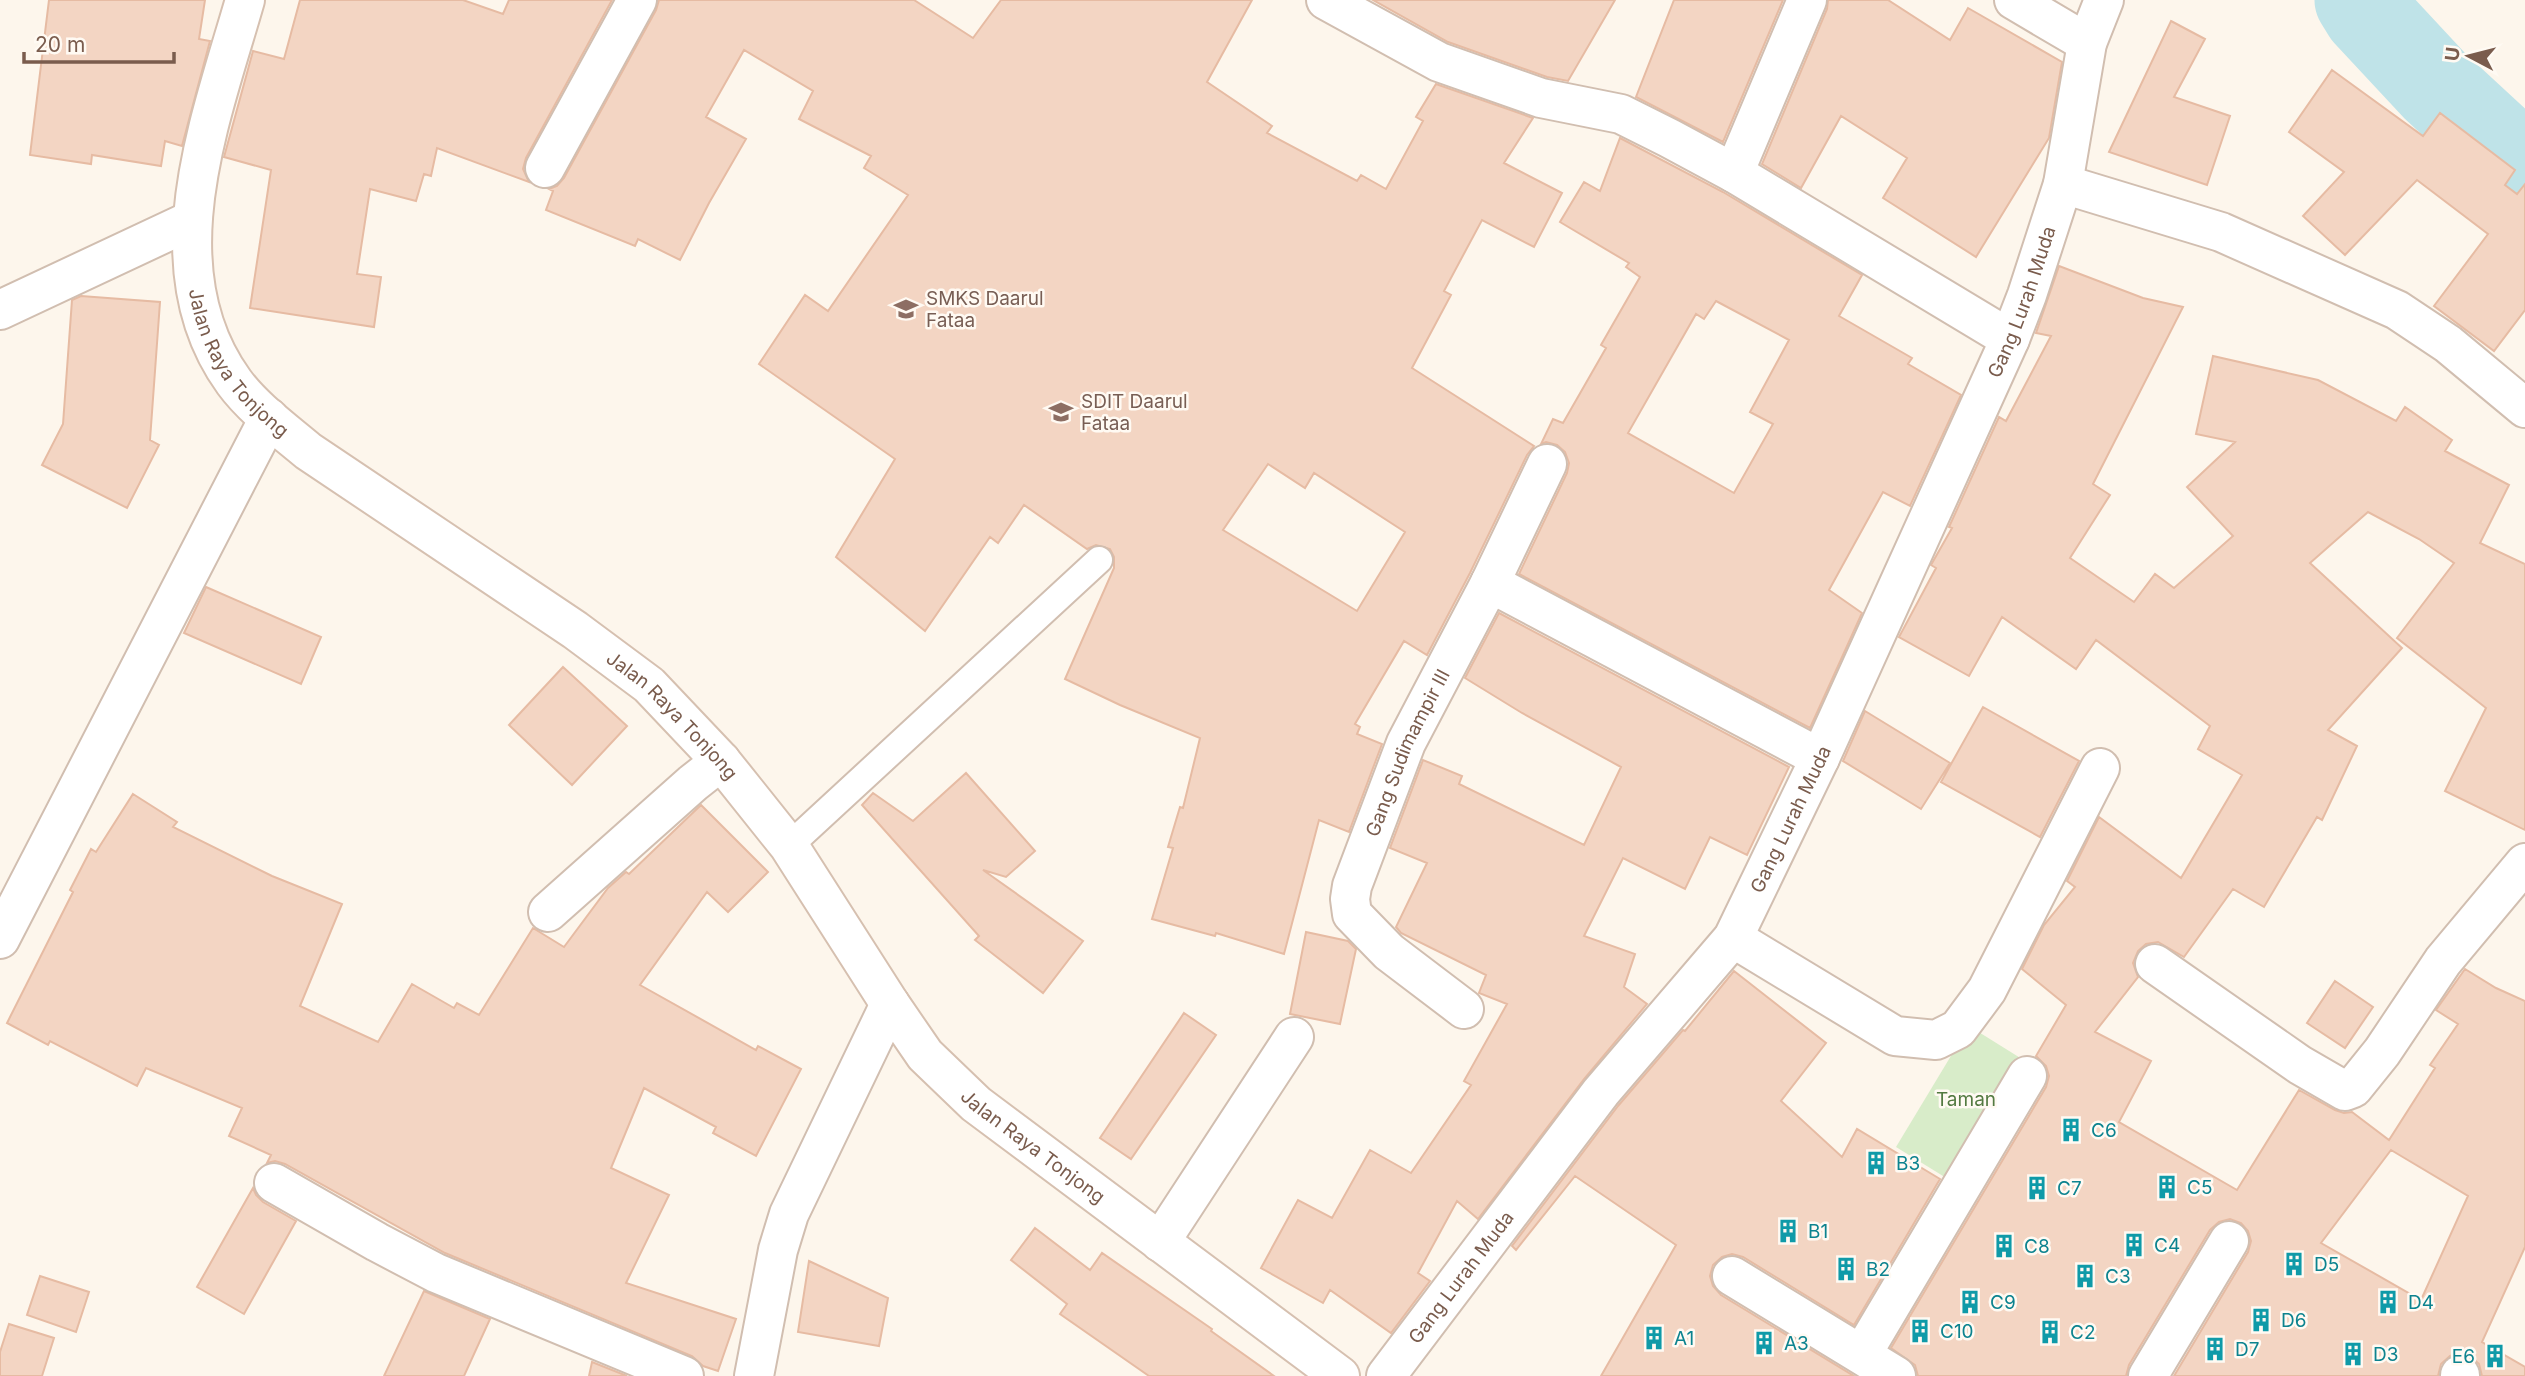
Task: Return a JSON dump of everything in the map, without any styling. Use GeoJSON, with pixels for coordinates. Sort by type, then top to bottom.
{"type":"FeatureCollection","features":[{"type":"Feature","properties":{"kind":"street","name":"Jalan Raya Tonjong"},"geometry":{"type":"LineString","coordinates":[[245,0],[213,111],[192,220],[191,266],[205,325],[234,382],[269,418],[308,450],[575,630],[649,685],[721,761],[789,846],[925,1055],[976,1104],[1340,1376]]}},
{"type":"Feature","properties":{"kind":"street"},"geometry":{"type":"LineString","coordinates":[[545,168],[637,0]]}},
{"type":"Feature","properties":{"kind":"street"},"geometry":{"type":"LineString","coordinates":[[1326,0],[1439,62],[1541,98],[1621,114],[1734,173],[2010,339]]}},
{"type":"Feature","properties":{"kind":"street"},"geometry":{"type":"LineString","coordinates":[[1734,173],[1807,0]]}},
{"type":"Feature","properties":{"kind":"street"},"geometry":{"type":"LineString","coordinates":[[2014,0],[2087,43]]}},
{"type":"Feature","properties":{"kind":"street","name":"Gang Lurah Muda"},"geometry":{"type":"LineString","coordinates":[[1386,1376],[1601,1092],[1733,938],[1820,758],[2010,339],[2063,184],[2087,43],[2104,0]]}},
{"type":"Feature","properties":{"kind":"street"},"geometry":{"type":"LineString","coordinates":[[2063,184],[2221,232],[2397,310],[2448,344],[2525,408]]}},
{"type":"Feature","properties":{"kind":"street"},"geometry":{"type":"LineString","coordinates":[[0,310],[192,220]]}},
{"type":"Feature","properties":{"kind":"street"},"geometry":{"type":"LineString","coordinates":[[0,939],[269,418]]}},
{"type":"Feature","properties":{"kind":"street","name":"Gang Sudimampir III"},"geometry":{"type":"LineString","coordinates":[[1464,1010],[1389,952],[1352,914],[1350,898],[1352,886],[1406,743],[1490,583],[1547,464]]}},
{"type":"Feature","properties":{"kind":"street"},"geometry":{"type":"LineString","coordinates":[[1490,583],[1820,758]]}},
{"type":"Feature","properties":{"kind":"street"},"geometry":{"type":"LineString","coordinates":[[548,912],[721,761]]}},
{"type":"Feature","properties":{"kind":"street"},"geometry":{"type":"LineString","coordinates":[[1733,938],[1895,1036],[1936,1040],[1958,1029],[1987,990],[2100,768]]}},
{"type":"Feature","properties":{"kind":"street"},"geometry":{"type":"LineString","coordinates":[[2155,964],[2300,1065],[2345,1091],[2353,1088],[2382,1052],[2443,961],[2525,863]]}},
{"type":"Feature","properties":{"kind":"street"},"geometry":{"type":"LineString","coordinates":[[754,1376],[778,1250],[789,1214],[890,1004]]}},
{"type":"Feature","properties":{"kind":"street"},"geometry":{"type":"LineString","coordinates":[[1160,1242],[1294,1037]]}},
{"type":"Feature","properties":{"kind":"street"},"geometry":{"type":"LineString","coordinates":[[1862,1354],[2027,1076]]}},
{"type":"Feature","properties":{"kind":"street"},"geometry":{"type":"LineString","coordinates":[[274,1183],[436,1273],[684,1376]]}},
{"type":"Feature","properties":{"kind":"street"},"geometry":{"type":"LineString","coordinates":[[2148,1376],[2229,1241]]}},
{"type":"Feature","properties":{"kind":"street"},"geometry":{"type":"LineString","coordinates":[[1732,1276],[1896,1376]]}},
{"type":"Feature","properties":{"kind":"lane"},"geometry":{"type":"LineString","coordinates":[[789,846],[1099,560]]}},
{"type":"Feature","properties":{"kind":"green space","name":"Taman"},"geometry":{"type":"Polygon","coordinates":[[[1969,1026],[2030,1064],[1956,1184],[1896,1147],[1969,1026]]]}},
{"type":"Feature","properties":{"kind":"building"},"geometry":{"type":"Polygon","coordinates":[[[49,0],[205,0],[199,39],[210,41],[182,146],[165,141],[161,166],[92,155],[91,164],[30,155],[49,0]]]}},
{"type":"Feature","properties":{"kind":"building"},"geometry":{"type":"Polygon","coordinates":[[[300,0],[463,0],[503,14],[509,0],[612,0],[526,158],[523,169],[529,182],[437,148],[431,176],[424,174],[416,201],[370,189],[357,274],[381,277],[374,327],[250,308],[271,170],[224,157],[253,51],[284,59],[300,0]]]}},
{"type":"Feature","properties":{"kind":"building"},"geometry":{"type":"Polygon","coordinates":[[[659,0],[914,0],[973,38],[1001,0],[1252,0],[1207,82],[1272,126],[1267,133],[1357,181],[1361,175],[1386,189],[1423,121],[1416,117],[1436,84],[1533,118],[1504,163],[1562,193],[1534,247],[1482,220],[1444,291],[1451,295],[1412,368],[1534,446],[1527,455],[1427,655],[1404,641],[1355,724],[1360,727],[1357,734],[1382,744],[1349,832],[1319,820],[1284,954],[1216,933],[1215,936],[1152,919],[1173,848],[1168,847],[1180,807],[1183,808],[1200,738],[1065,679],[1114,568],[1114,557],[1110,549],[1096,545],[1087,549],[1024,505],[998,543],[990,537],[925,631],[836,557],[895,459],[759,364],[805,295],[828,311],[908,195],[864,168],[871,156],[799,119],[813,91],[744,50],[706,117],[746,139],[680,260],[638,239],[635,246],[546,210],[553,191],[549,189],[557,186],[564,178],[659,0]],[[1268,464],[1223,530],[1357,611],[1405,532],[1314,473],[1305,488],[1268,464]]]}},
{"type":"Feature","properties":{"kind":"building"},"geometry":{"type":"Polygon","coordinates":[[[1373,0],[1615,0],[1568,81],[1547,77],[1448,42],[1373,0]]]}},
{"type":"Feature","properties":{"kind":"building"},"geometry":{"type":"Polygon","coordinates":[[[1674,0],[1783,0],[1723,142],[1636,97],[1674,0]]]}},
{"type":"Feature","properties":{"kind":"building"},"geometry":{"type":"Polygon","coordinates":[[[1828,0],[1888,0],[1950,40],[1968,8],[2062,62],[2049,138],[1976,257],[1883,198],[1907,158],[1841,116],[1801,188],[1762,164],[1827,9],[1828,0]]]}},
{"type":"Feature","properties":{"kind":"building"},"geometry":{"type":"Polygon","coordinates":[[[2171,21],[2205,39],[2174,97],[2230,116],[2207,185],[2109,152],[2171,21]]]}},
{"type":"Feature","properties":{"kind":"building"},"geometry":{"type":"Polygon","coordinates":[[[2332,70],[2423,136],[2440,113],[2515,170],[2505,185],[2517,194],[2525,184],[2525,310],[2494,351],[2434,306],[2488,234],[2417,180],[2345,255],[2303,216],[2344,172],[2289,132],[2332,70]]]}},
{"type":"Feature","properties":{"kind":"building"},"geometry":{"type":"Polygon","coordinates":[[[1620,138],[1723,192],[1862,275],[1839,316],[1912,358],[1908,364],[1961,395],[1910,506],[1883,492],[1829,590],[1862,613],[1810,728],[1519,574],[1567,473],[1569,463],[1565,452],[1557,445],[1546,442],[1541,444],[1553,419],[1563,423],[1606,348],[1601,345],[1640,277],[1626,267],[1629,263],[1560,222],[1584,182],[1600,191],[1620,138]],[[1716,301],[1704,319],[1696,314],[1628,433],[1734,493],[1773,424],[1750,412],[1789,340],[1716,301]]]}},
{"type":"Feature","properties":{"kind":"building"},"geometry":{"type":"Polygon","coordinates":[[[2059,266],[2143,298],[2183,307],[2093,484],[2110,495],[2070,558],[2134,602],[2155,574],[2174,588],[2233,536],[2187,487],[2235,442],[2196,434],[2213,356],[2318,380],[2396,421],[2405,407],[2452,440],[2445,451],[2509,485],[2480,543],[2525,564],[2525,830],[2445,791],[2486,708],[2397,638],[2454,563],[2419,539],[2368,512],[2310,563],[2402,648],[2328,730],[2357,746],[2322,820],[2317,817],[2264,907],[2233,889],[2184,957],[2158,942],[2146,944],[2138,951],[2133,963],[2138,977],[2095,1032],[2151,1061],[2119,1122],[2237,1190],[2299,1090],[2335,1110],[2352,1112],[2389,1140],[2435,1068],[2430,1065],[2458,1024],[2436,1010],[2465,969],[2496,988],[2525,1001],[2525,1247],[2482,1342],[2525,1367],[2525,1376],[2482,1376],[2479,1364],[2470,1356],[2461,1353],[2450,1356],[2441,1364],[2438,1376],[2174,1376],[2248,1252],[2251,1241],[2248,1231],[2241,1223],[2230,1219],[2219,1222],[2210,1230],[2129,1365],[2126,1376],[1918,1376],[1915,1365],[1891,1348],[2046,1087],[2049,1076],[2046,1066],[2036,1056],[2066,1005],[2022,969],[2044,925],[2075,887],[2067,881],[2099,817],[2181,878],[2242,775],[2198,749],[2210,726],[2096,640],[2076,669],[2002,617],[1969,676],[1899,637],[1936,568],[1931,565],[1952,528],[1949,527],[1999,417],[2006,421],[2051,336],[2036,333],[2059,266]],[[2391,1150],[2321,1243],[2421,1300],[2468,1196],[2391,1150]]]}},
{"type":"Feature","properties":{"kind":"building"},"geometry":{"type":"Polygon","coordinates":[[[81,296],[160,302],[150,440],[159,445],[127,508],[42,465],[63,424],[72,300],[81,296]]]}},
{"type":"Feature","properties":{"kind":"building"},"geometry":{"type":"Polygon","coordinates":[[[206,587],[321,637],[301,684],[184,633],[206,587]]]}},
{"type":"Feature","properties":{"kind":"building"},"geometry":{"type":"Polygon","coordinates":[[[1499,613],[1789,767],[1747,855],[1710,837],[1685,889],[1623,858],[1584,936],[1635,954],[1624,987],[1647,1004],[1584,1079],[1478,1219],[1457,1201],[1418,1273],[1430,1281],[1391,1333],[1330,1290],[1323,1303],[1261,1268],[1298,1200],[1332,1218],[1370,1150],[1411,1173],[1471,1085],[1464,1081],[1507,1004],[1479,993],[1486,975],[1401,933],[1396,927],[1427,863],[1390,848],[1423,760],[1462,776],[1459,784],[1584,845],[1621,767],[1522,713],[1465,678],[1499,613]]]}},
{"type":"Feature","properties":{"kind":"building"},"geometry":{"type":"Polygon","coordinates":[[[563,667],[627,726],[572,785],[509,725],[563,667]]]}},
{"type":"Feature","properties":{"kind":"building"},"geometry":{"type":"Polygon","coordinates":[[[1983,707],[2079,761],[2040,837],[1941,782],[1983,707]]]}},
{"type":"Feature","properties":{"kind":"building"},"geometry":{"type":"Polygon","coordinates":[[[1865,711],[1950,763],[1921,809],[1843,761],[1865,711]]]}},
{"type":"Feature","properties":{"kind":"building"},"geometry":{"type":"Polygon","coordinates":[[[966,773],[1035,851],[1006,877],[983,870],[1083,941],[1043,993],[975,940],[979,936],[862,805],[873,793],[913,821],[966,773]]]}},
{"type":"Feature","properties":{"kind":"building"},"geometry":{"type":"Polygon","coordinates":[[[133,794],[177,822],[173,827],[272,876],[342,904],[300,1006],[378,1042],[412,984],[454,1008],[457,1003],[479,1015],[533,928],[564,947],[608,888],[626,872],[629,874],[701,805],[768,872],[728,912],[707,892],[640,985],[756,1050],[758,1046],[801,1069],[756,1156],[713,1133],[716,1127],[644,1088],[611,1168],[669,1195],[626,1283],[736,1319],[718,1371],[703,1366],[692,1356],[445,1253],[285,1164],[275,1161],[267,1163],[271,1155],[229,1136],[242,1108],[146,1068],[137,1086],[50,1041],[48,1045],[7,1023],[73,892],[70,890],[91,849],[96,852],[133,794]]]}},
{"type":"Feature","properties":{"kind":"building"},"geometry":{"type":"Polygon","coordinates":[[[1306,932],[1348,941],[1356,949],[1340,1024],[1290,1014],[1306,932]]]}},
{"type":"Feature","properties":{"kind":"building"},"geometry":{"type":"Polygon","coordinates":[[[1734,971],[1826,1043],[1781,1101],[1842,1157],[1857,1129],[1940,1179],[1854,1325],[1743,1257],[1732,1254],[1722,1257],[1713,1265],[1710,1276],[1713,1286],[1721,1295],[1854,1376],[1601,1376],[1676,1245],[1575,1176],[1516,1250],[1512,1246],[1618,1106],[1734,971]]]}},
{"type":"Feature","properties":{"kind":"building"},"geometry":{"type":"Polygon","coordinates":[[[2335,981],[2373,1007],[2345,1048],[2307,1023],[2335,981]]]}},
{"type":"Feature","properties":{"kind":"building"},"geometry":{"type":"Polygon","coordinates":[[[1184,1013],[1216,1035],[1131,1159],[1100,1138],[1184,1013]]]}},
{"type":"Feature","properties":{"kind":"building"},"geometry":{"type":"Polygon","coordinates":[[[253,1188],[263,1202],[296,1221],[244,1314],[197,1287],[253,1188]]]}},
{"type":"Feature","properties":{"kind":"building"},"geometry":{"type":"Polygon","coordinates":[[[1035,1228],[1090,1270],[1102,1253],[1212,1329],[1211,1331],[1274,1376],[1149,1376],[1060,1314],[1067,1304],[1011,1260],[1035,1228]]]}},
{"type":"Feature","properties":{"kind":"building"},"geometry":{"type":"Polygon","coordinates":[[[809,1261],[888,1298],[879,1346],[798,1332],[809,1261]]]}},
{"type":"Feature","properties":{"kind":"building"},"geometry":{"type":"Polygon","coordinates":[[[40,1276],[89,1292],[76,1332],[27,1315],[40,1276]]]}},
{"type":"Feature","properties":{"kind":"building"},"geometry":{"type":"Polygon","coordinates":[[[424,1291],[490,1319],[464,1376],[384,1376],[424,1291]]]}},
{"type":"Feature","properties":{"kind":"building"},"geometry":{"type":"Polygon","coordinates":[[[9,1324],[54,1338],[42,1376],[0,1376],[0,1352],[9,1324]]]}},
{"type":"Feature","properties":{"kind":"building"},"geometry":{"type":"Polygon","coordinates":[[[592,1362],[627,1376],[589,1376],[592,1362]]]}},
{"type":"Feature","properties":{"kind":"waterway"},"geometry":{"type":"LineString","coordinates":[[2359,0],[2367,13],[2435,86],[2501,147],[2525,174]]}},
{"type":"Feature","properties":{"kind":"place","name":"SMKS Daarul Fataa"},"geometry":{"type":"Point","coordinates":[906,309]}},
{"type":"Feature","properties":{"kind":"place","name":"SDIT Daarul Fataa"},"geometry":{"type":"Point","coordinates":[1061,412]}},
{"type":"Feature","properties":{"kind":"place","name":"C6"},"geometry":{"type":"Point","coordinates":[2071,1130]}},
{"type":"Feature","properties":{"kind":"place","name":"B3"},"geometry":{"type":"Point","coordinates":[1876,1163]}},
{"type":"Feature","properties":{"kind":"place","name":"C5"},"geometry":{"type":"Point","coordinates":[2167,1187]}},
{"type":"Feature","properties":{"kind":"place","name":"C7"},"geometry":{"type":"Point","coordinates":[2037,1188]}},
{"type":"Feature","properties":{"kind":"place","name":"B1"},"geometry":{"type":"Point","coordinates":[1788,1231]}},
{"type":"Feature","properties":{"kind":"place","name":"C4"},"geometry":{"type":"Point","coordinates":[2134,1245]}},
{"type":"Feature","properties":{"kind":"place","name":"C8"},"geometry":{"type":"Point","coordinates":[2004,1246]}},
{"type":"Feature","properties":{"kind":"place","name":"D5"},"geometry":{"type":"Point","coordinates":[2294,1264]}},
{"type":"Feature","properties":{"kind":"place","name":"B2"},"geometry":{"type":"Point","coordinates":[1846,1269]}},
{"type":"Feature","properties":{"kind":"place","name":"C3"},"geometry":{"type":"Point","coordinates":[2085,1276]}},
{"type":"Feature","properties":{"kind":"place","name":"C9"},"geometry":{"type":"Point","coordinates":[1970,1302]}},
{"type":"Feature","properties":{"kind":"place","name":"D4"},"geometry":{"type":"Point","coordinates":[2388,1302]}},
{"type":"Feature","properties":{"kind":"place","name":"D6"},"geometry":{"type":"Point","coordinates":[2261,1320]}},
{"type":"Feature","properties":{"kind":"place","name":"C10"},"geometry":{"type":"Point","coordinates":[1920,1331]}},
{"type":"Feature","properties":{"kind":"place","name":"C2"},"geometry":{"type":"Point","coordinates":[2050,1332]}},
{"type":"Feature","properties":{"kind":"place","name":"A1"},"geometry":{"type":"Point","coordinates":[1654,1338]}},
{"type":"Feature","properties":{"kind":"place","name":"A3"},"geometry":{"type":"Point","coordinates":[1764,1343]}},
{"type":"Feature","properties":{"kind":"place","name":"D7"},"geometry":{"type":"Point","coordinates":[2215,1349]}},
{"type":"Feature","properties":{"kind":"place","name":"D3"},"geometry":{"type":"Point","coordinates":[2353,1354]}},
{"type":"Feature","properties":{"kind":"place","name":"E6"},"geometry":{"type":"Point","coordinates":[2495,1356]}}]}
